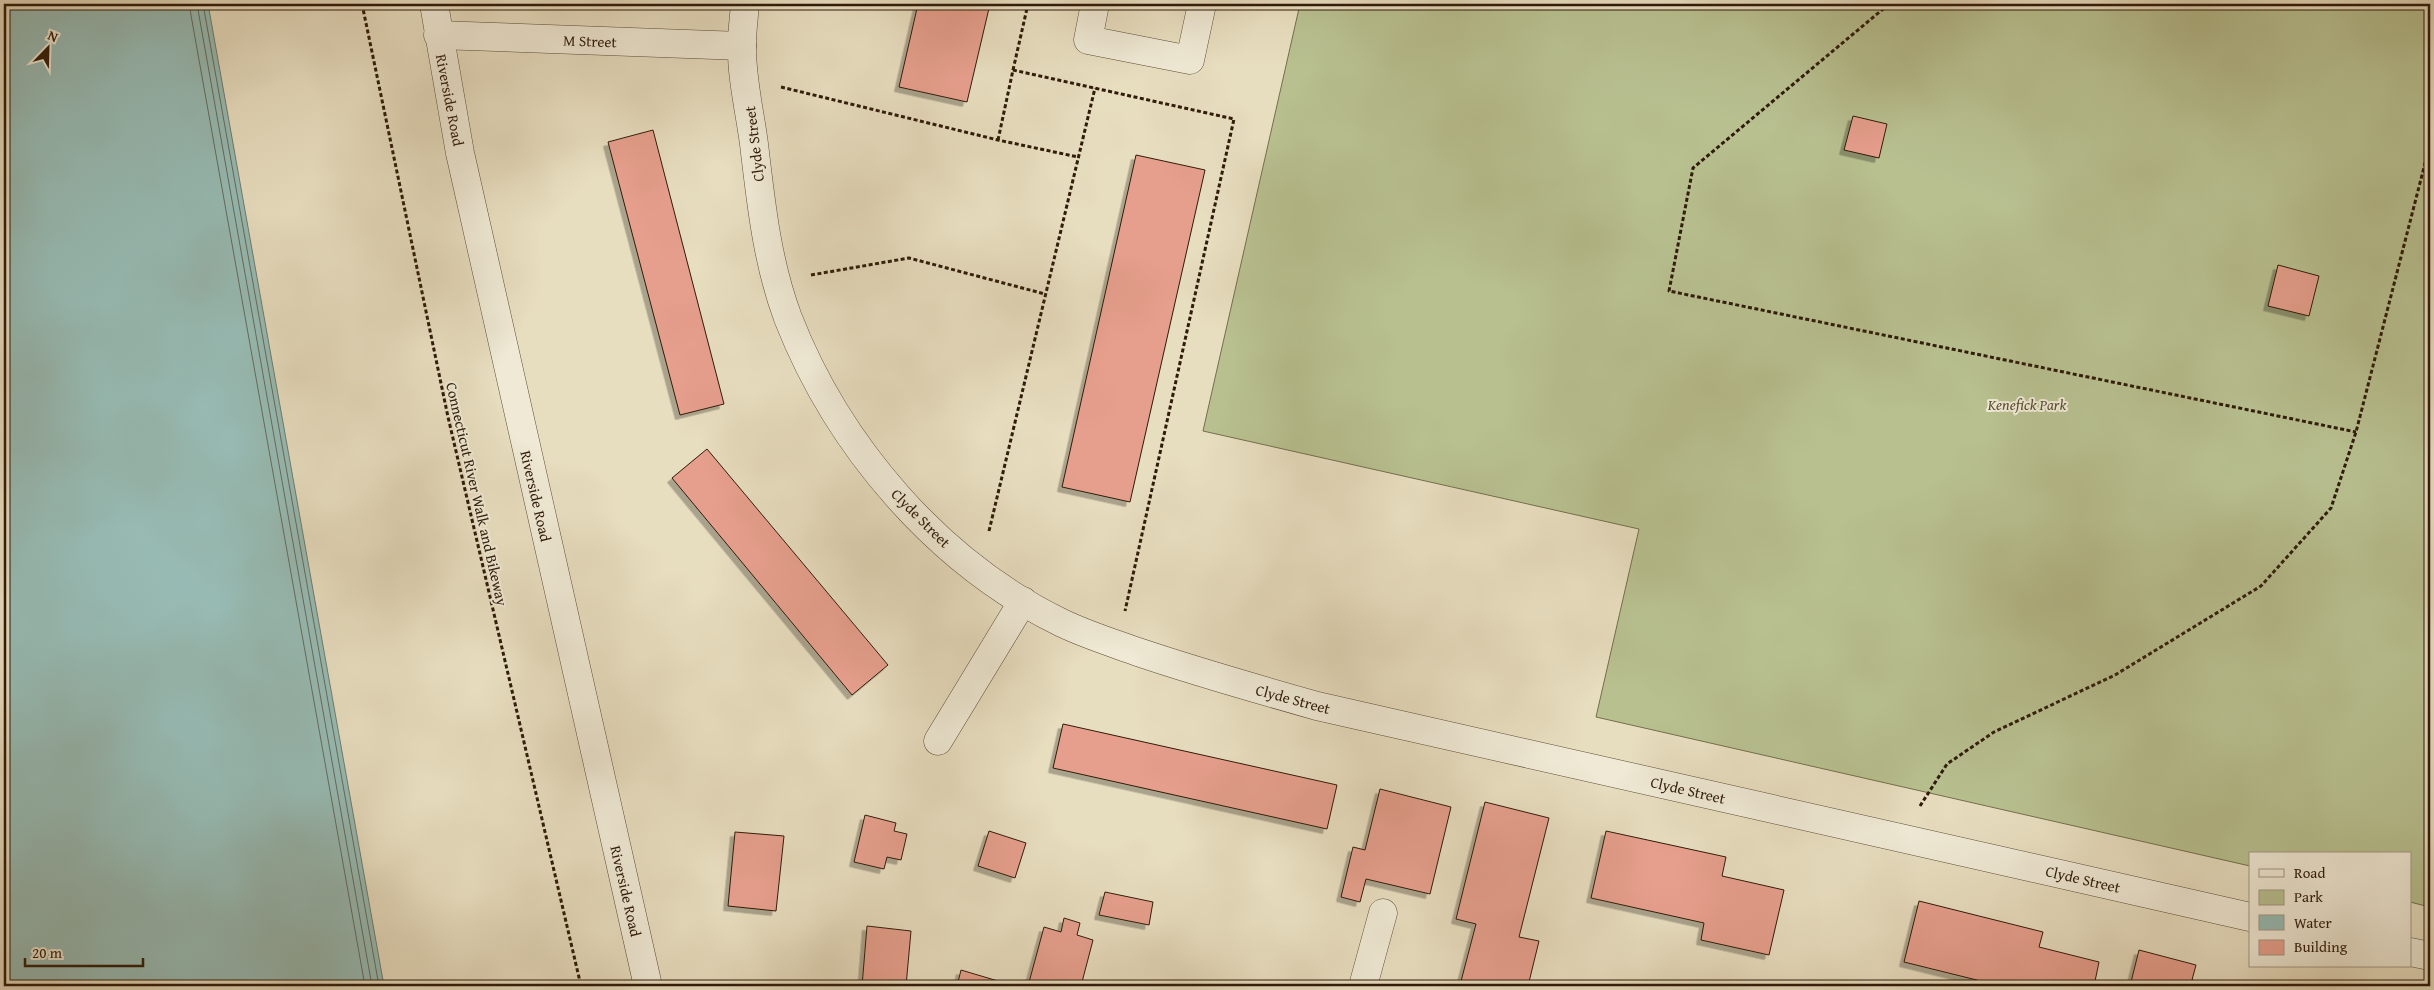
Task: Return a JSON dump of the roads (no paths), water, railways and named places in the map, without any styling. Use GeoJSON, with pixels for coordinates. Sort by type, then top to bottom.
{"type":"FeatureCollection","features":[{"type":"Feature","properties":{"kind":"street","name":"Riverside Road"},"geometry":{"type":"LineString","coordinates":[[434,4],[438,36],[460,153],[648,986]]}},
{"type":"Feature","properties":{"kind":"street","name":"Clyde Street"},"geometry":{"type":"LineString","coordinates":[[745,4],[742,46],[764,230],[788,316],[812,370],[847,430],[876,470],[907,506],[948,546],[978,570],[1023,601],[1063,623],[1097,638],[1167,662],[1317,706],[2249,917]]}},
{"type":"Feature","properties":{"kind":"street"},"geometry":{"type":"LineString","coordinates":[[1095,4],[1088,40],[1190,60],[1202,4]]}},
{"type":"Feature","properties":{"kind":"street","name":"M Street"},"geometry":{"type":"LineString","coordinates":[[438,36],[742,46]]}},
{"type":"Feature","properties":{"kind":"street"},"geometry":{"type":"LineString","coordinates":[[938,741],[1023,601]]}},
{"type":"Feature","properties":{"kind":"street"},"geometry":{"type":"LineString","coordinates":[[1363,986],[1383,913]]}},
{"type":"Feature","properties":{"kind":"street"},"geometry":{"type":"LineString","coordinates":[[2412,952],[2430,956]]}},
{"type":"Feature","properties":{"kind":"water"},"geometry":{"type":"Polygon","coordinates":[[[4,4],[208,4],[384,986],[4,986],[4,4]]]}},
{"type":"Feature","properties":{"kind":"park label","name":"Kenefick Park"},"geometry":{"type":"Point","coordinates":[2027,404]}}]}
